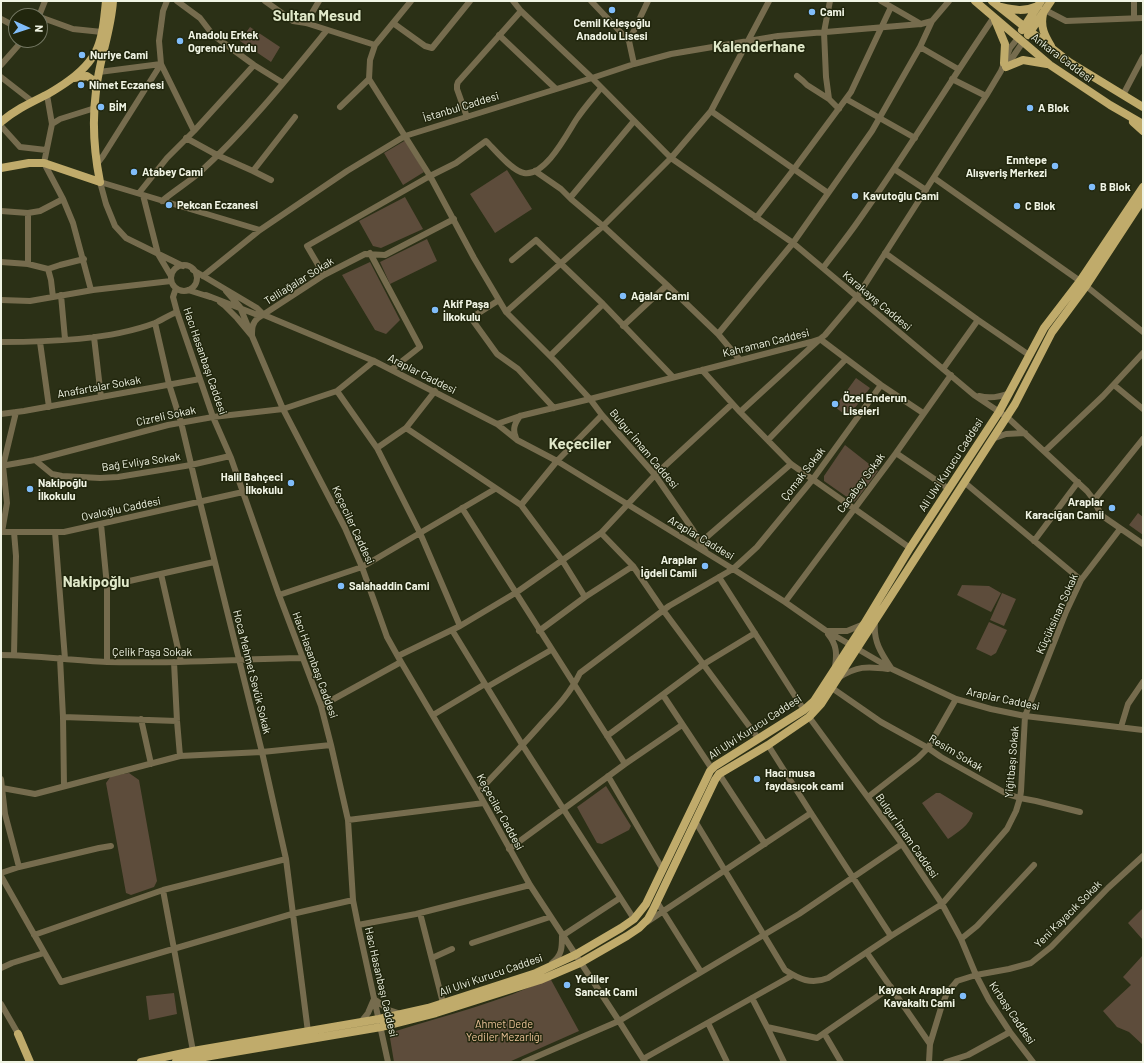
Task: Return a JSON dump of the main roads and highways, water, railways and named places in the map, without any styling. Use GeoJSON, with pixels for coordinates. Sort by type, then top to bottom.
{"type":"FeatureCollection","features":[{"type":"Feature","properties":{"kind":"main road"},"geometry":{"type":"LineString","coordinates":[[1,122],[10,114],[48,95],[69,81],[82,71],[92,60],[98,48],[102,32],[106,1]]}},
{"type":"Feature","properties":{"kind":"main road"},"geometry":{"type":"LineString","coordinates":[[1,168],[29,163],[44,163],[100,182],[94,129],[96,91],[109,32],[113,1]]}},
{"type":"Feature","properties":{"kind":"main road","name":"Ankara Caddesi"},"geometry":{"type":"LineString","coordinates":[[974,1],[1050,65],[1110,105],[1143,124]]}},
{"type":"Feature","properties":{"kind":"main road"},"geometry":{"type":"LineString","coordinates":[[995,4],[1021,11],[1041,6],[1051,1]]}},
{"type":"Feature","properties":{"kind":"main road","name":"Ankara Caddesi"},"geometry":{"type":"LineString","coordinates":[[995,4],[1055,52],[1092,78],[1143,107]]}},
{"type":"Feature","properties":{"kind":"main road"},"geometry":{"type":"LineString","coordinates":[[1020,40],[1041,6]]}},
{"type":"Feature","properties":{"kind":"main road"},"geometry":{"type":"LineString","coordinates":[[1041,6],[1043,17],[1042,27],[1055,52]]}},
{"type":"Feature","properties":{"kind":"main road"},"geometry":{"type":"LineString","coordinates":[[994,17],[1005,44],[1003,67],[1023,60],[1050,65]]}},
{"type":"Feature","properties":{"kind":"main road"},"geometry":{"type":"LineString","coordinates":[[69,81],[82,76],[87,76],[93,80],[96,91]]}},
{"type":"Feature","properties":{"kind":"main road"},"geometry":{"type":"LineString","coordinates":[[1110,105],[1125,115],[1143,131]]}},
{"type":"Feature","properties":{"kind":"main road"},"geometry":{"type":"LineString","coordinates":[[81,175],[90,173],[97,164]]}},
{"type":"Feature","properties":{"kind":"main road","name":"Ali Ulvi Kurucu Caddesi"},"geometry":{"type":"LineString","coordinates":[[176,1062],[216,1059],[380,1023],[436,1014],[540,980],[580,963],[639,928],[648,918],[657,902],[719,774],[768,745],[810,717],[818,709],[1007,417],[1052,332],[1143,187]]}},
{"type":"Feature","properties":{"kind":"main road","name":"Ali Ulvi Kurucu Caddesi"},"geometry":{"type":"LineString","coordinates":[[141,1062],[360,1023],[380,1023],[402,1014],[443,1003],[536,973],[575,955],[634,919],[646,904],[712,768],[804,710],[814,701],[864,624],[910,548],[999,412],[1044,328],[1083,284],[1143,199]]}},
{"type":"Feature","properties":{"kind":"main road"},"geometry":{"type":"LineString","coordinates":[[18,1034],[33,1061]]}},
{"type":"Feature","properties":{"kind":"place","name":"Cemil Keleşoğlu Anadolu Lisesi"},"geometry":{"type":"Point","coordinates":[612,10]}},
{"type":"Feature","properties":{"kind":"place","name":"Cami"},"geometry":{"type":"Point","coordinates":[812,12]}},
{"type":"Feature","properties":{"kind":"place","name":"Anadolu Erkek Ogrenci Yurdu"},"geometry":{"type":"Point","coordinates":[180,41]}},
{"type":"Feature","properties":{"kind":"place","name":"Nuriye Cami"},"geometry":{"type":"Point","coordinates":[82,55]}},
{"type":"Feature","properties":{"kind":"place","name":"Nimet Eczanesi"},"geometry":{"type":"Point","coordinates":[81,85]}},
{"type":"Feature","properties":{"kind":"place","name":"BİM"},"geometry":{"type":"Point","coordinates":[101,107]}},
{"type":"Feature","properties":{"kind":"place","name":"A Blok"},"geometry":{"type":"Point","coordinates":[1030,108]}},
{"type":"Feature","properties":{"kind":"place","name":"Enntepe Alışveriş Merkezi"},"geometry":{"type":"Point","coordinates":[1055,166]}},
{"type":"Feature","properties":{"kind":"place","name":"Atabey Cami"},"geometry":{"type":"Point","coordinates":[134,172]}},
{"type":"Feature","properties":{"kind":"place","name":"B Blok"},"geometry":{"type":"Point","coordinates":[1092,187]}},
{"type":"Feature","properties":{"kind":"place","name":"Kavutoğlu Cami"},"geometry":{"type":"Point","coordinates":[855,196]}},
{"type":"Feature","properties":{"kind":"place","name":"Pekcan Eczanesi"},"geometry":{"type":"Point","coordinates":[169,205]}},
{"type":"Feature","properties":{"kind":"place","name":"C Blok"},"geometry":{"type":"Point","coordinates":[1017,206]}},
{"type":"Feature","properties":{"kind":"place","name":"Ağalar Cami"},"geometry":{"type":"Point","coordinates":[623,296]}},
{"type":"Feature","properties":{"kind":"place","name":"Akif Paşa İlkokulu"},"geometry":{"type":"Point","coordinates":[435,310]}},
{"type":"Feature","properties":{"kind":"place","name":"Özel Enderun Liseleri"},"geometry":{"type":"Point","coordinates":[835,404]}},
{"type":"Feature","properties":{"kind":"place","name":"Halil Bahçeci İlkokulu"},"geometry":{"type":"Point","coordinates":[291,483]}},
{"type":"Feature","properties":{"kind":"place","name":"Nakipoğlu İlkokulu"},"geometry":{"type":"Point","coordinates":[30,489]}},
{"type":"Feature","properties":{"kind":"place","name":"Araplar Karaciğan Camii"},"geometry":{"type":"Point","coordinates":[1112,508]}},
{"type":"Feature","properties":{"kind":"place","name":"Araplar İğdeli Camii"},"geometry":{"type":"Point","coordinates":[705,566]}},
{"type":"Feature","properties":{"kind":"place","name":"Salahaddin Cami"},"geometry":{"type":"Point","coordinates":[341,586]}},
{"type":"Feature","properties":{"kind":"place","name":"Hacı musa faydasıçok cami"},"geometry":{"type":"Point","coordinates":[757,779]}},
{"type":"Feature","properties":{"kind":"place","name":"Yediler Sancak Cami"},"geometry":{"type":"Point","coordinates":[567,985]}},
{"type":"Feature","properties":{"kind":"place","name":"Kayacık Araplar Kavakaltı Cami"},"geometry":{"type":"Point","coordinates":[963,996]}},
{"type":"Feature","properties":{"kind":"district","name":"Sultan Mesud"},"geometry":{"type":"Point","coordinates":[317,16]}},
{"type":"Feature","properties":{"kind":"district","name":"Kalenderhane"},"geometry":{"type":"Point","coordinates":[759,47]}},
{"type":"Feature","properties":{"kind":"district","name":"Keçeciler"},"geometry":{"type":"Point","coordinates":[580,444]}},
{"type":"Feature","properties":{"kind":"district","name":"Nakipoğlu"},"geometry":{"type":"Point","coordinates":[96,582]}},
{"type":"Feature","properties":{"kind":"park label","name":"Ahmet Dede Yediler Mezarlığı"},"geometry":{"type":"Point","coordinates":[504,1030]}}]}
